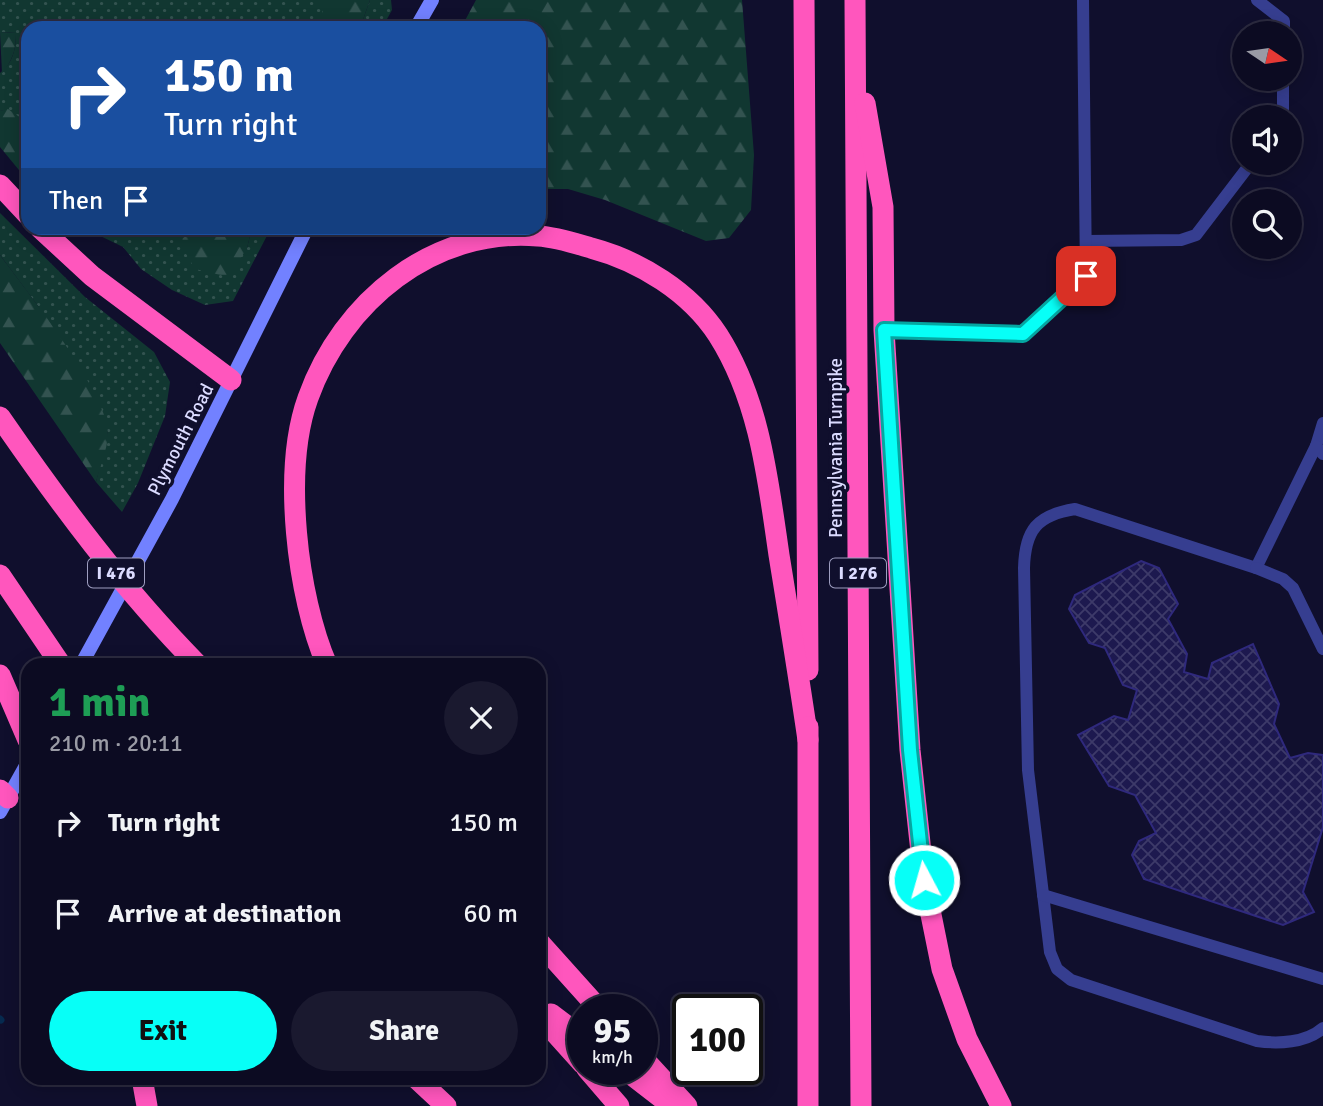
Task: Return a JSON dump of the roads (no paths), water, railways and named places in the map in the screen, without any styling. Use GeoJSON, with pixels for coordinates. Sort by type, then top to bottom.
{"type":"FeatureCollection","features":[{"type":"Feature","properties":{"kind":"highway","name":"Pennsylvania Turnpike"},"geometry":{"type":"LineString","coordinates":[[804,0],[808,1106]]}},
{"type":"Feature","properties":{"kind":"highway","name":"Pennsylvania Turnpike"},"geometry":{"type":"LineString","coordinates":[[855,0],[861,1106]]}},
{"type":"Feature","properties":{"kind":"highway"},"geometry":{"type":"LineString","coordinates":[[855,40],[883,207],[884,330],[910,750],[924,880],[942,968],[967,1039],[1001,1106]]}},
{"type":"Feature","properties":{"kind":"highway"},"geometry":{"type":"LineString","coordinates":[[0,185],[21,208]]}},
{"type":"Feature","properties":{"kind":"highway"},"geometry":{"type":"LineString","coordinates":[[48,235],[92,276],[231,380]]}},
{"type":"Feature","properties":{"kind":"highway"},"geometry":{"type":"LineString","coordinates":[[324,658],[317,641],[301,571],[296,485],[298,451],[307,399],[327,354],[365,303],[405,270],[434,255],[488,237],[538,236],[602,250],[668,284],[703,314],[729,354],[755,418],[766,470],[808,740]]}},
{"type":"Feature","properties":{"kind":"highway","name":"I 476"},"geometry":{"type":"LineString","coordinates":[[0,418],[47,485],[117,574],[192,658]]}},
{"type":"Feature","properties":{"kind":"highway"},"geometry":{"type":"LineString","coordinates":[[0,575],[56,658]]}},
{"type":"Feature","properties":{"kind":"highway"},"geometry":{"type":"LineString","coordinates":[[0,675],[21,724]]}},
{"type":"Feature","properties":{"kind":"highway"},"geometry":{"type":"LineString","coordinates":[[546,950],[586,994]]}},
{"type":"Feature","properties":{"kind":"highway"},"geometry":{"type":"LineString","coordinates":[[546,1010],[567,1026]]}},
{"type":"Feature","properties":{"kind":"highway"},"geometry":{"type":"LineString","coordinates":[[546,1023],[567,1046]]}},
{"type":"Feature","properties":{"kind":"highway"},"geometry":{"type":"LineString","coordinates":[[658,1074],[687,1106]]}},
{"type":"Feature","properties":{"kind":"highway"},"geometry":{"type":"LineString","coordinates":[[143,1085],[147,1106]]}},
{"type":"Feature","properties":{"kind":"highway"},"geometry":{"type":"LineString","coordinates":[[424,1085],[446,1106]]}},
{"type":"Feature","properties":{"kind":"highway"},"geometry":{"type":"LineString","coordinates":[[601,1085],[620,1106]]}},
{"type":"Feature","properties":{"kind":"highway"},"geometry":{"type":"LineString","coordinates":[[645,1085],[672,1106]]}},
{"type":"Feature","properties":{"kind":"main road"},"geometry":{"type":"LineString","coordinates":[[420,21],[432,0]]}},
{"type":"Feature","properties":{"kind":"main road","name":"Plymouth Road"},"geometry":{"type":"LineString","coordinates":[[85,658],[172,499],[304,235]]}},
{"type":"Feature","properties":{"kind":"main road"},"geometry":{"type":"LineString","coordinates":[[3,800],[21,773]]}},
{"type":"Feature","properties":{"kind":"lane"},"geometry":{"type":"LineString","coordinates":[[884,330],[1023,334],[1086,276],[1083,0]]}},
{"type":"Feature","properties":{"kind":"lane"},"geometry":{"type":"LineString","coordinates":[[1257,0],[1284,21]]}},
{"type":"Feature","properties":{"kind":"lane"},"geometry":{"type":"LineString","coordinates":[[1086,241],[1181,240],[1196,235],[1242,175]]}},
{"type":"Feature","properties":{"kind":"lane"},"geometry":{"type":"LineString","coordinates":[[1256,568],[1320,450],[1323,423]]}},
{"type":"Feature","properties":{"kind":"lane"},"geometry":{"type":"LineString","coordinates":[[1323,649],[1293,588],[1283,579],[1256,568],[1075,509],[1051,513],[1034,528],[1024,550],[1027,757],[1050,952],[1057,969],[1071,980],[1257,1041],[1277,1044],[1298,1039],[1323,1028]]}},
{"type":"Feature","properties":{"kind":"lane"},"geometry":{"type":"LineString","coordinates":[[1043,895],[1323,979]]}}]}
